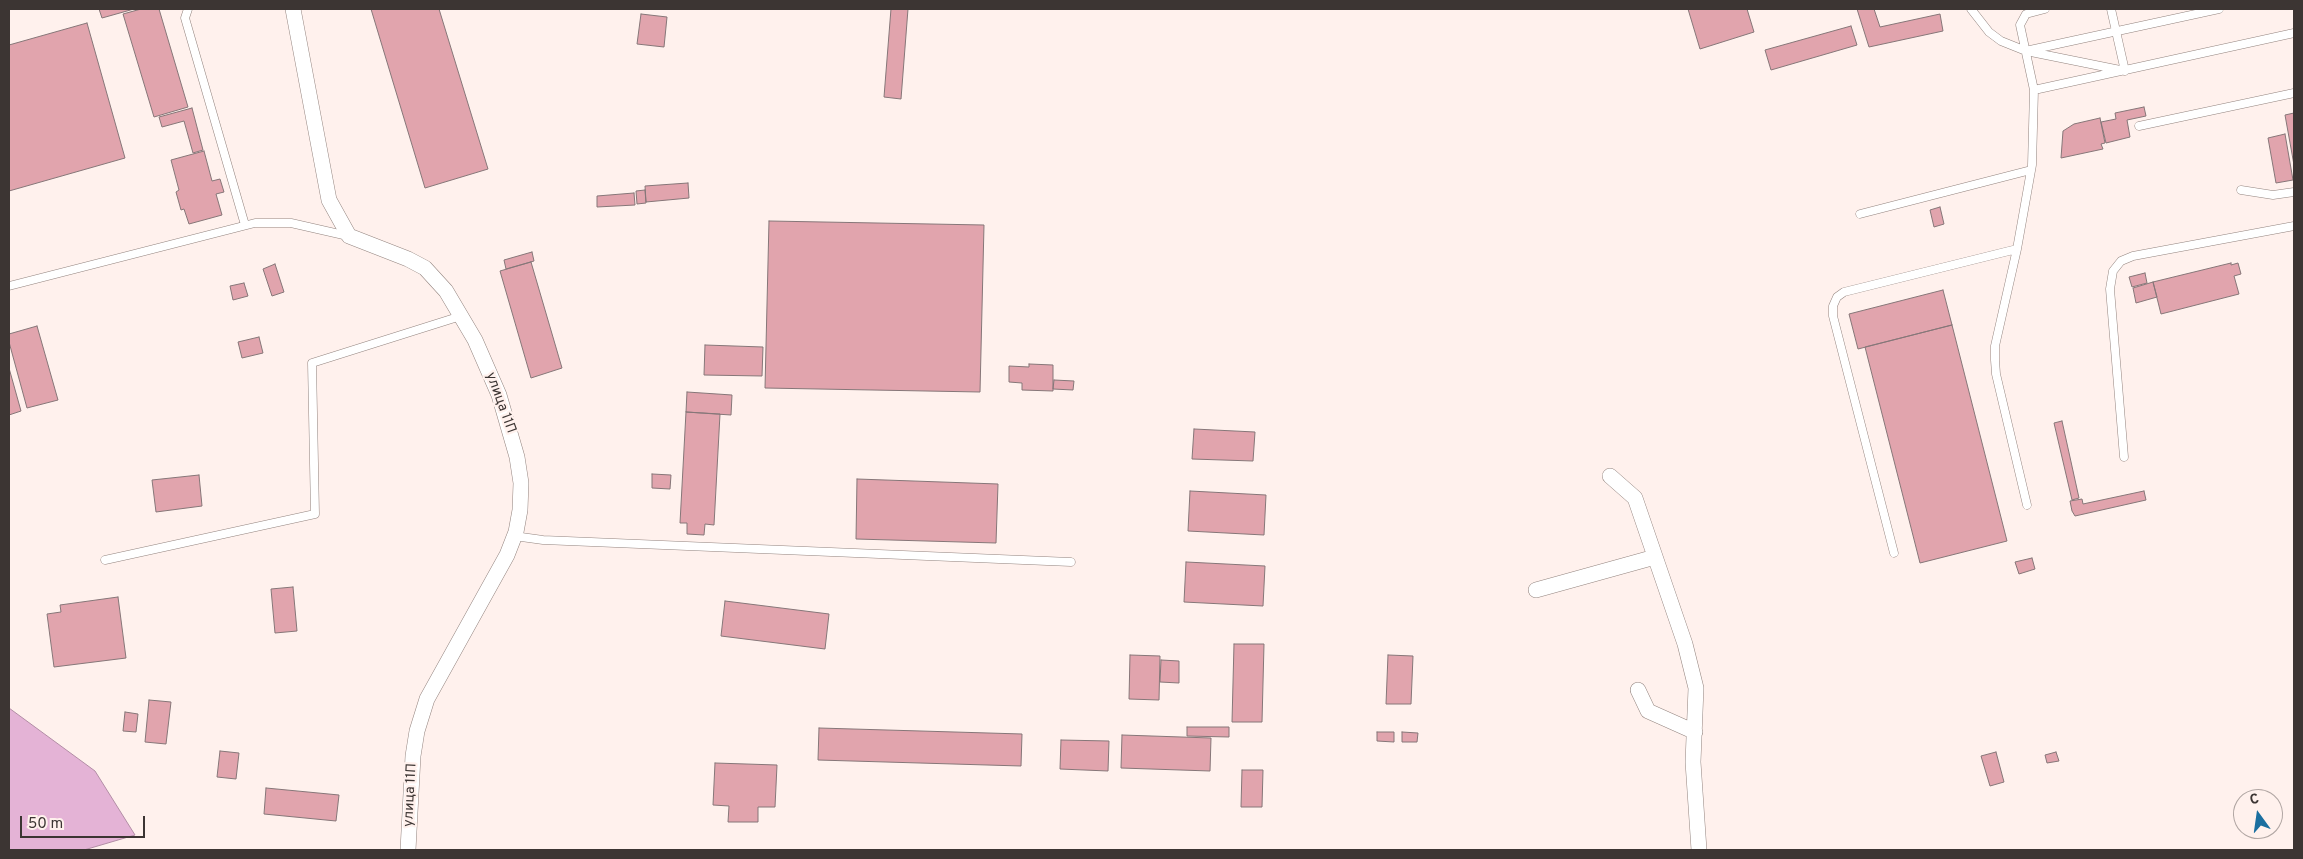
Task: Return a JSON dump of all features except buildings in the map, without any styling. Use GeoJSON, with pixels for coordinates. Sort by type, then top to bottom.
{"type":"FeatureCollection","features":[{"type":"Feature","properties":{"kind":"street"},"geometry":{"type":"LineString","coordinates":[[293,9],[329,200],[349,236]]}},
{"type":"Feature","properties":{"kind":"street","name":"улица 11П"},"geometry":{"type":"LineString","coordinates":[[349,236],[408,259],[424,268],[446,291],[461,316],[499,395],[517,457],[521,483],[520,510],[507,556],[427,699],[417,731],[413,756],[408,850]]}},
{"type":"Feature","properties":{"kind":"street"},"geometry":{"type":"LineString","coordinates":[[1610,476],[1635,498],[1684,644],[1696,688],[1693,762],[1699,850]]}},
{"type":"Feature","properties":{"kind":"street"},"geometry":{"type":"LineString","coordinates":[[1536,590],[1655,557]]}},
{"type":"Feature","properties":{"kind":"street"},"geometry":{"type":"LineString","coordinates":[[1638,690],[1648,711],[1695,732]]}},
{"type":"Feature","properties":{"kind":"lane"},"geometry":{"type":"LineString","coordinates":[[188,9],[185,18],[245,225]]}},
{"type":"Feature","properties":{"kind":"lane"},"geometry":{"type":"LineString","coordinates":[[1971,9],[1980,23],[1989,32],[2002,41],[2026,51],[2125,71]]}},
{"type":"Feature","properties":{"kind":"lane"},"geometry":{"type":"LineString","coordinates":[[2027,506],[1995,360],[1996,346],[2017,249],[2031,170],[2034,90],[2020,25],[2026,14],[2045,9]]}},
{"type":"Feature","properties":{"kind":"lane"},"geometry":{"type":"LineString","coordinates":[[2112,9],[2125,71]]}},
{"type":"Feature","properties":{"kind":"lane"},"geometry":{"type":"LineString","coordinates":[[2026,51],[2219,9]]}},
{"type":"Feature","properties":{"kind":"lane"},"geometry":{"type":"LineString","coordinates":[[2034,90],[2294,33]]}},
{"type":"Feature","properties":{"kind":"lane"},"geometry":{"type":"LineString","coordinates":[[2140,126],[2294,93]]}},
{"type":"Feature","properties":{"kind":"lane"},"geometry":{"type":"LineString","coordinates":[[1860,214],[2031,170]]}},
{"type":"Feature","properties":{"kind":"lane"},"geometry":{"type":"LineString","coordinates":[[2241,190],[2273,196],[2294,192]]}},
{"type":"Feature","properties":{"kind":"lane"},"geometry":{"type":"LineString","coordinates":[[9,286],[245,225],[270,222],[291,223],[349,236]]}},
{"type":"Feature","properties":{"kind":"lane"},"geometry":{"type":"LineString","coordinates":[[2124,457],[2110,289],[2113,271],[2121,261],[2134,256],[2294,226]]}},
{"type":"Feature","properties":{"kind":"lane"},"geometry":{"type":"LineString","coordinates":[[1894,553],[1833,306],[1838,297],[1844,292],[2017,249]]}},
{"type":"Feature","properties":{"kind":"lane"},"geometry":{"type":"LineString","coordinates":[[104,560],[315,514],[312,363],[461,316]]}},
{"type":"Feature","properties":{"kind":"lane"},"geometry":{"type":"LineString","coordinates":[[514,536],[543,540],[1071,562]]}},
{"type":"Feature","properties":{"kind":"shaded area"},"geometry":{"type":"Polygon","coordinates":[[[9,708],[95,771],[135,835],[84,850],[9,850],[9,708]]]}}]}
